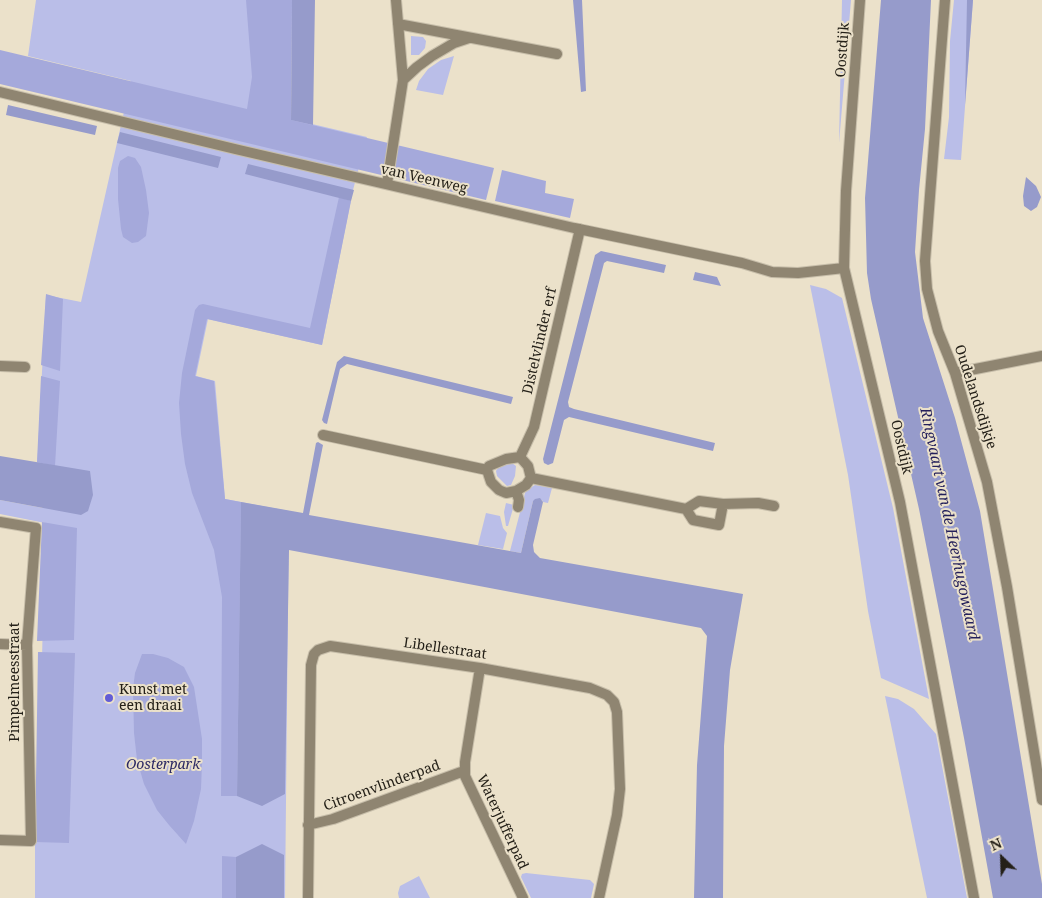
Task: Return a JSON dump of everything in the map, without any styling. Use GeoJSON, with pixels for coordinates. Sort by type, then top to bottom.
{"type":"FeatureCollection","features":[{"type":"Feature","properties":{"kind":"street"},"geometry":{"type":"LineString","coordinates":[[387,184],[403,80],[396,0]]}},
{"type":"Feature","properties":{"kind":"street","name":"Oostdijk"},"geometry":{"type":"LineString","coordinates":[[860,0],[846,191],[844,268],[900,502],[974,898]]}},
{"type":"Feature","properties":{"kind":"street","name":"Oudelandsdijkje"},"geometry":{"type":"LineString","coordinates":[[945,0],[925,261],[927,289],[938,331],[955,373],[988,482],[1008,587],[1042,800]]}},
{"type":"Feature","properties":{"kind":"street"},"geometry":{"type":"LineString","coordinates":[[398,24],[557,54]]}},
{"type":"Feature","properties":{"kind":"street"},"geometry":{"type":"LineString","coordinates":[[403,80],[432,56],[454,43],[470,38]]}},
{"type":"Feature","properties":{"kind":"street","name":"van Veenweg"},"geometry":{"type":"LineString","coordinates":[[0,92],[235,149],[580,229],[742,263],[772,272],[798,273],[844,268]]}},
{"type":"Feature","properties":{"kind":"street","name":"Distelvlinder erf"},"geometry":{"type":"LineString","coordinates":[[520,457],[534,427],[580,229]]}},
{"type":"Feature","properties":{"kind":"street"},"geometry":{"type":"LineString","coordinates":[[955,373],[1042,356]]}},
{"type":"Feature","properties":{"kind":"street"},"geometry":{"type":"LineString","coordinates":[[0,366],[25,367]]}},
{"type":"Feature","properties":{"kind":"street"},"geometry":{"type":"LineString","coordinates":[[323,435],[487,470]]}},
{"type":"Feature","properties":{"kind":"street"},"geometry":{"type":"LineString","coordinates":[[487,470],[489,466],[506,458],[520,457],[528,466],[531,478]]}},
{"type":"Feature","properties":{"kind":"street"},"geometry":{"type":"LineString","coordinates":[[487,470],[491,482],[499,490],[506,493],[516,491],[531,478]]}},
{"type":"Feature","properties":{"kind":"street"},"geometry":{"type":"LineString","coordinates":[[531,478],[686,509],[698,501],[722,504],[758,503],[774,506]]}},
{"type":"Feature","properties":{"kind":"street"},"geometry":{"type":"LineString","coordinates":[[516,491],[519,500],[518,507]]}},
{"type":"Feature","properties":{"kind":"street"},"geometry":{"type":"LineString","coordinates":[[686,509],[693,520],[719,526],[722,504]]}},
{"type":"Feature","properties":{"kind":"street","name":"Pimpelmeesstraat"},"geometry":{"type":"LineString","coordinates":[[0,522],[36,528],[27,645],[31,841],[0,840]]}},
{"type":"Feature","properties":{"kind":"street"},"geometry":{"type":"LineString","coordinates":[[0,644],[27,645]]}},
{"type":"Feature","properties":{"kind":"street","name":"Libellestraat"},"geometry":{"type":"LineString","coordinates":[[308,898],[311,666],[314,654],[318,650],[330,646],[480,668],[598,690],[607,695],[614,702],[617,712],[620,789],[617,815],[599,898]]}},
{"type":"Feature","properties":{"kind":"street","name":"Waterjufferpad"},"geometry":{"type":"LineString","coordinates":[[480,668],[464,771],[469,786],[523,898]]}},
{"type":"Feature","properties":{"kind":"street","name":"Citroenvlinderpad"},"geometry":{"type":"LineString","coordinates":[[308,826],[334,819],[464,771]]}},
{"type":"Feature","properties":{"kind":"green space","name":"Oosterpark"},"geometry":{"type":"Polygon","coordinates":[[[36,0],[292,0],[291,119],[367,137],[353,190],[322,345],[208,319],[196,376],[215,381],[225,499],[289,511],[285,898],[35,898],[35,842],[38,842],[45,523],[0,514],[0,500],[43,508],[37,468],[46,295],[81,302],[131,81],[28,56],[36,0]]]}},
{"type":"Feature","properties":{"kind":"green space"},"geometry":{"type":"Polygon","coordinates":[[[246,0],[292,0],[291,120],[494,168],[486,200],[0,84],[0,50],[247,109],[252,77],[246,0]]]}},
{"type":"Feature","properties":{"kind":"green space"},"geometry":{"type":"Polygon","coordinates":[[[842,0],[851,0],[839,143],[842,0]]]}},
{"type":"Feature","properties":{"kind":"green space"},"geometry":{"type":"Polygon","coordinates":[[[954,0],[973,0],[961,160],[944,159],[949,117],[950,41],[954,0]]]}},
{"type":"Feature","properties":{"kind":"green space"},"geometry":{"type":"Polygon","coordinates":[[[411,36],[423,37],[426,41],[425,48],[419,55],[411,55],[411,36]]]}},
{"type":"Feature","properties":{"kind":"green space"},"geometry":{"type":"Polygon","coordinates":[[[454,56],[443,95],[416,90],[419,81],[428,69],[441,60],[454,56]]]}},
{"type":"Feature","properties":{"kind":"green space"},"geometry":{"type":"Polygon","coordinates":[[[128,156],[135,158],[141,167],[149,213],[146,236],[138,242],[132,243],[123,237],[118,199],[118,168],[120,161],[128,156]]]}},
{"type":"Feature","properties":{"kind":"green space"},"geometry":{"type":"Polygon","coordinates":[[[502,170],[546,181],[545,193],[574,199],[570,218],[495,201],[502,170]]]}},
{"type":"Feature","properties":{"kind":"green space"},"geometry":{"type":"Polygon","coordinates":[[[339,197],[351,201],[322,345],[207,319],[195,376],[214,381],[225,499],[241,502],[237,796],[221,796],[222,597],[214,550],[192,493],[185,464],[179,403],[182,373],[195,310],[199,305],[203,304],[310,328],[339,197]]]}},
{"type":"Feature","properties":{"kind":"green space"},"geometry":{"type":"Polygon","coordinates":[[[810,285],[826,289],[842,298],[893,508],[929,699],[881,678],[868,611],[848,475],[810,285]]]}},
{"type":"Feature","properties":{"kind":"green space"},"geometry":{"type":"Polygon","coordinates":[[[46,294],[63,299],[60,371],[41,365],[46,294]]]}},
{"type":"Feature","properties":{"kind":"green space"},"geometry":{"type":"Polygon","coordinates":[[[41,376],[60,381],[55,466],[37,462],[41,376]]]}},
{"type":"Feature","properties":{"kind":"green space"},"geometry":{"type":"Polygon","coordinates":[[[512,463],[516,466],[515,476],[511,485],[507,486],[497,476],[496,471],[500,465],[512,463]]]}},
{"type":"Feature","properties":{"kind":"green space"},"geometry":{"type":"Polygon","coordinates":[[[535,485],[552,488],[548,503],[542,500],[533,501],[521,553],[510,551],[525,493],[535,485]]]}},
{"type":"Feature","properties":{"kind":"green space"},"geometry":{"type":"Polygon","coordinates":[[[506,503],[514,505],[508,526],[506,526],[504,512],[506,503]]]}},
{"type":"Feature","properties":{"kind":"green space"},"geometry":{"type":"Polygon","coordinates":[[[486,513],[500,516],[503,528],[507,533],[503,549],[478,545],[486,513]]]}},
{"type":"Feature","properties":{"kind":"green space"},"geometry":{"type":"Polygon","coordinates":[[[42,522],[77,528],[74,640],[37,641],[42,522]]]}},
{"type":"Feature","properties":{"kind":"green space"},"geometry":{"type":"Polygon","coordinates":[[[38,652],[75,653],[69,843],[35,842],[38,652]]]}},
{"type":"Feature","properties":{"kind":"green space"},"geometry":{"type":"Polygon","coordinates":[[[142,654],[153,654],[168,658],[184,667],[194,687],[202,739],[201,789],[194,821],[186,844],[157,810],[144,784],[137,760],[133,689],[135,673],[142,654]]]}},
{"type":"Feature","properties":{"kind":"green space"},"geometry":{"type":"Polygon","coordinates":[[[885,696],[898,699],[914,709],[936,734],[967,898],[927,898],[885,696]]]}},
{"type":"Feature","properties":{"kind":"green space"},"geometry":{"type":"Polygon","coordinates":[[[222,856],[236,857],[236,898],[222,898],[222,856]]]}},
{"type":"Feature","properties":{"kind":"green space"},"geometry":{"type":"Polygon","coordinates":[[[522,874],[590,880],[594,884],[591,898],[531,898],[521,877],[522,874]]]}},
{"type":"Feature","properties":{"kind":"green space"},"geometry":{"type":"Polygon","coordinates":[[[419,876],[430,898],[399,898],[400,886],[419,876]]]}},
{"type":"Feature","properties":{"kind":"water"},"geometry":{"type":"Polygon","coordinates":[[[292,0],[315,0],[313,125],[291,120],[292,0]]]}},
{"type":"Feature","properties":{"kind":"water"},"geometry":{"type":"Polygon","coordinates":[[[573,0],[582,0],[586,91],[581,92],[573,0]]]}},
{"type":"Feature","properties":{"kind":"water","name":"Ringvaart van de Heerhugowaard"},"geometry":{"type":"Polygon","coordinates":[[[881,0],[931,0],[925,129],[915,252],[923,318],[955,418],[980,511],[1042,884],[1042,898],[993,898],[919,509],[871,299],[867,273],[865,198],[881,0]]]}},
{"type":"Feature","properties":{"kind":"water"},"geometry":{"type":"Polygon","coordinates":[[[967,0],[973,0],[965,105],[967,0]]]}},
{"type":"Feature","properties":{"kind":"water"},"geometry":{"type":"Polygon","coordinates":[[[8,105],[97,126],[95,135],[6,115],[8,105]]]}},
{"type":"Feature","properties":{"kind":"water"},"geometry":{"type":"Polygon","coordinates":[[[120,132],[221,157],[218,168],[117,143],[120,132]]]}},
{"type":"Feature","properties":{"kind":"water"},"geometry":{"type":"Polygon","coordinates":[[[248,164],[354,190],[351,201],[245,174],[248,164]]]}},
{"type":"Feature","properties":{"kind":"water"},"geometry":{"type":"Polygon","coordinates":[[[1026,177],[1036,186],[1041,197],[1037,207],[1031,211],[1024,206],[1023,196],[1026,177]]]}},
{"type":"Feature","properties":{"kind":"water"},"geometry":{"type":"Polygon","coordinates":[[[601,251],[666,265],[664,273],[607,261],[604,263],[568,402],[569,407],[715,443],[713,451],[569,417],[564,420],[553,463],[548,465],[544,463],[543,459],[595,255],[601,251]]]}},
{"type":"Feature","properties":{"kind":"water"},"geometry":{"type":"Polygon","coordinates":[[[695,272],[717,277],[721,286],[693,280],[695,272]]]}},
{"type":"Feature","properties":{"kind":"water"},"geometry":{"type":"Polygon","coordinates":[[[344,356],[513,397],[511,404],[347,364],[340,369],[327,424],[322,420],[337,362],[344,356]]]}},
{"type":"Feature","properties":{"kind":"water"},"geometry":{"type":"Polygon","coordinates":[[[318,442],[323,445],[309,515],[521,553],[533,501],[540,498],[543,502],[533,545],[534,552],[540,558],[743,594],[730,670],[724,746],[723,898],[694,898],[697,765],[707,636],[701,628],[289,550],[285,794],[262,806],[237,796],[241,502],[303,513],[316,443],[318,442]]]}},
{"type":"Feature","properties":{"kind":"water"},"geometry":{"type":"Polygon","coordinates":[[[0,456],[90,471],[93,495],[88,511],[81,515],[0,500],[0,456]]]}},
{"type":"Feature","properties":{"kind":"water"},"geometry":{"type":"Polygon","coordinates":[[[262,844],[284,855],[284,898],[236,898],[236,857],[262,844]]]}},
{"type":"Feature","properties":{"kind":"place","name":"Kunst met een draai"},"geometry":{"type":"Point","coordinates":[109,698]}}]}
